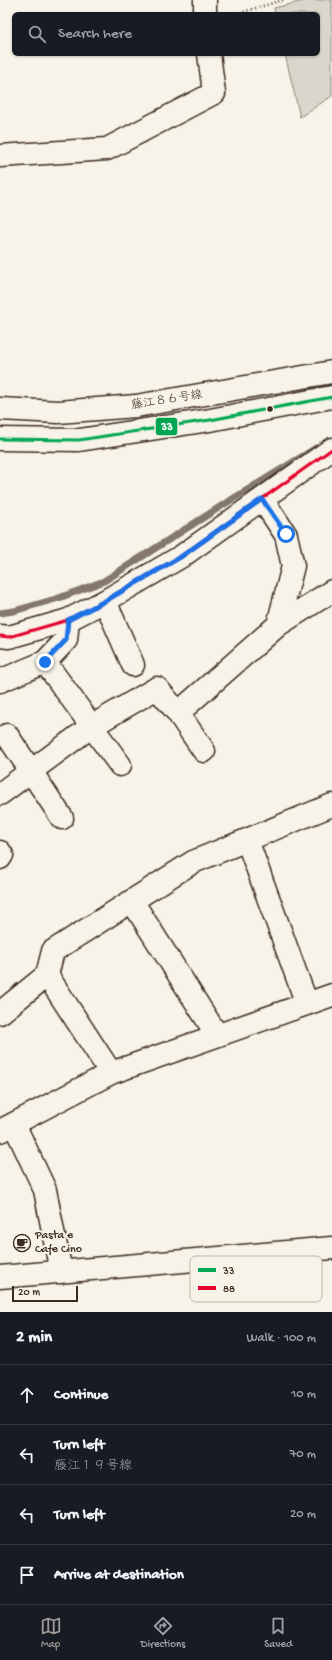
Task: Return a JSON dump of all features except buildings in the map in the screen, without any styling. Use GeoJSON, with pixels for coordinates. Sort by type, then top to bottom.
{"type":"FeatureCollection","features":[{"type":"Feature","properties":{"kind":"street"},"geometry":{"type":"LineString","coordinates":[[205,0],[205,12]]}},
{"type":"Feature","properties":{"kind":"street"},"geometry":{"type":"LineString","coordinates":[[0,156],[107,149],[214,92],[209,56]]}},
{"type":"Feature","properties":{"kind":"street","name":"藤江８６号線"},"geometry":{"type":"LineString","coordinates":[[0,409],[58,412],[136,406],[332,372]]}},
{"type":"Feature","properties":{"kind":"street"},"geometry":{"type":"LineString","coordinates":[[0,439],[79,440],[210,420],[332,397]]}},
{"type":"Feature","properties":{"kind":"street"},"geometry":{"type":"LineString","coordinates":[[0,636],[9,637],[68,620],[105,601],[182,556],[332,449]]}},
{"type":"Feature","properties":{"kind":"street"},"geometry":{"type":"LineString","coordinates":[[262,499],[286,534],[293,566],[278,625]]}},
{"type":"Feature","properties":{"kind":"street"},"geometry":{"type":"LineString","coordinates":[[178,713],[278,625],[332,591]]}},
{"type":"Feature","properties":{"kind":"street"},"geometry":{"type":"LineString","coordinates":[[105,601],[133,665]]}},
{"type":"Feature","properties":{"kind":"street"},"geometry":{"type":"LineString","coordinates":[[0,681],[45,662],[66,640],[68,620]]}},
{"type":"Feature","properties":{"kind":"street"},"geometry":{"type":"LineString","coordinates":[[45,662],[120,765]]}},
{"type":"Feature","properties":{"kind":"street"},"geometry":{"type":"LineString","coordinates":[[0,794],[92,726],[158,688],[178,713],[204,751]]}},
{"type":"Feature","properties":{"kind":"street"},"geometry":{"type":"LineString","coordinates":[[7,735],[30,772],[62,818]]}},
{"type":"Feature","properties":{"kind":"street"},"geometry":{"type":"LineString","coordinates":[[0,1013],[47,975],[54,951],[192,862],[332,805]]}},
{"type":"Feature","properties":{"kind":"street"},"geometry":{"type":"LineString","coordinates":[[247,840],[307,1004]]}},
{"type":"Feature","properties":{"kind":"street"},"geometry":{"type":"LineString","coordinates":[[0,852],[2,855],[0,858]]}},
{"type":"Feature","properties":{"kind":"street"},"geometry":{"type":"LineString","coordinates":[[132,901],[217,1035]]}},
{"type":"Feature","properties":{"kind":"street"},"geometry":{"type":"LineString","coordinates":[[47,975],[111,1073]]}},
{"type":"Feature","properties":{"kind":"street"},"geometry":{"type":"LineString","coordinates":[[61,1272],[45,1190],[7,1127],[111,1073],[332,995]]}},
{"type":"Feature","properties":{"kind":"street"},"geometry":{"type":"LineString","coordinates":[[242,1256],[332,1248]]}},
{"type":"Feature","properties":{"kind":"street"},"geometry":{"type":"LineString","coordinates":[[0,1277],[190,1261]]}},
{"type":"Feature","properties":{"kind":"path"},"geometry":{"type":"LineString","coordinates":[[243,12],[283,0]]}},
{"type":"Feature","properties":{"kind":"shaded area"},"geometry":{"type":"Polygon","coordinates":[[[308,0],[332,0],[332,96],[300,117],[285,56],[320,56],[320,12],[275,12],[274,8],[308,0]]]}},
{"type":"Feature","properties":{"kind":"waterway"},"geometry":{"type":"LineString","coordinates":[[0,613],[14,611],[59,598],[104,581],[316,448]]}},
{"type":"Feature","properties":{"kind":"transit line","name":"33"},"geometry":{"type":"LineString","coordinates":[[0,439],[79,440],[210,420],[332,397]]}},
{"type":"Feature","properties":{"kind":"transit line","name":"88"},"geometry":{"type":"LineString","coordinates":[[0,636],[9,637],[68,620],[105,601],[182,556],[332,449]]}},
{"type":"Feature","properties":{"kind":"place","name":"Pasta e Cafe Cino"},"geometry":{"type":"Point","coordinates":[22,1243]}},
{"type":"Feature","properties":{"kind":"route"},"geometry":{"type":"LineString","coordinates":[[45,662],[66,640],[68,620],[105,601],[182,556],[262,499],[286,534]]}}]}
